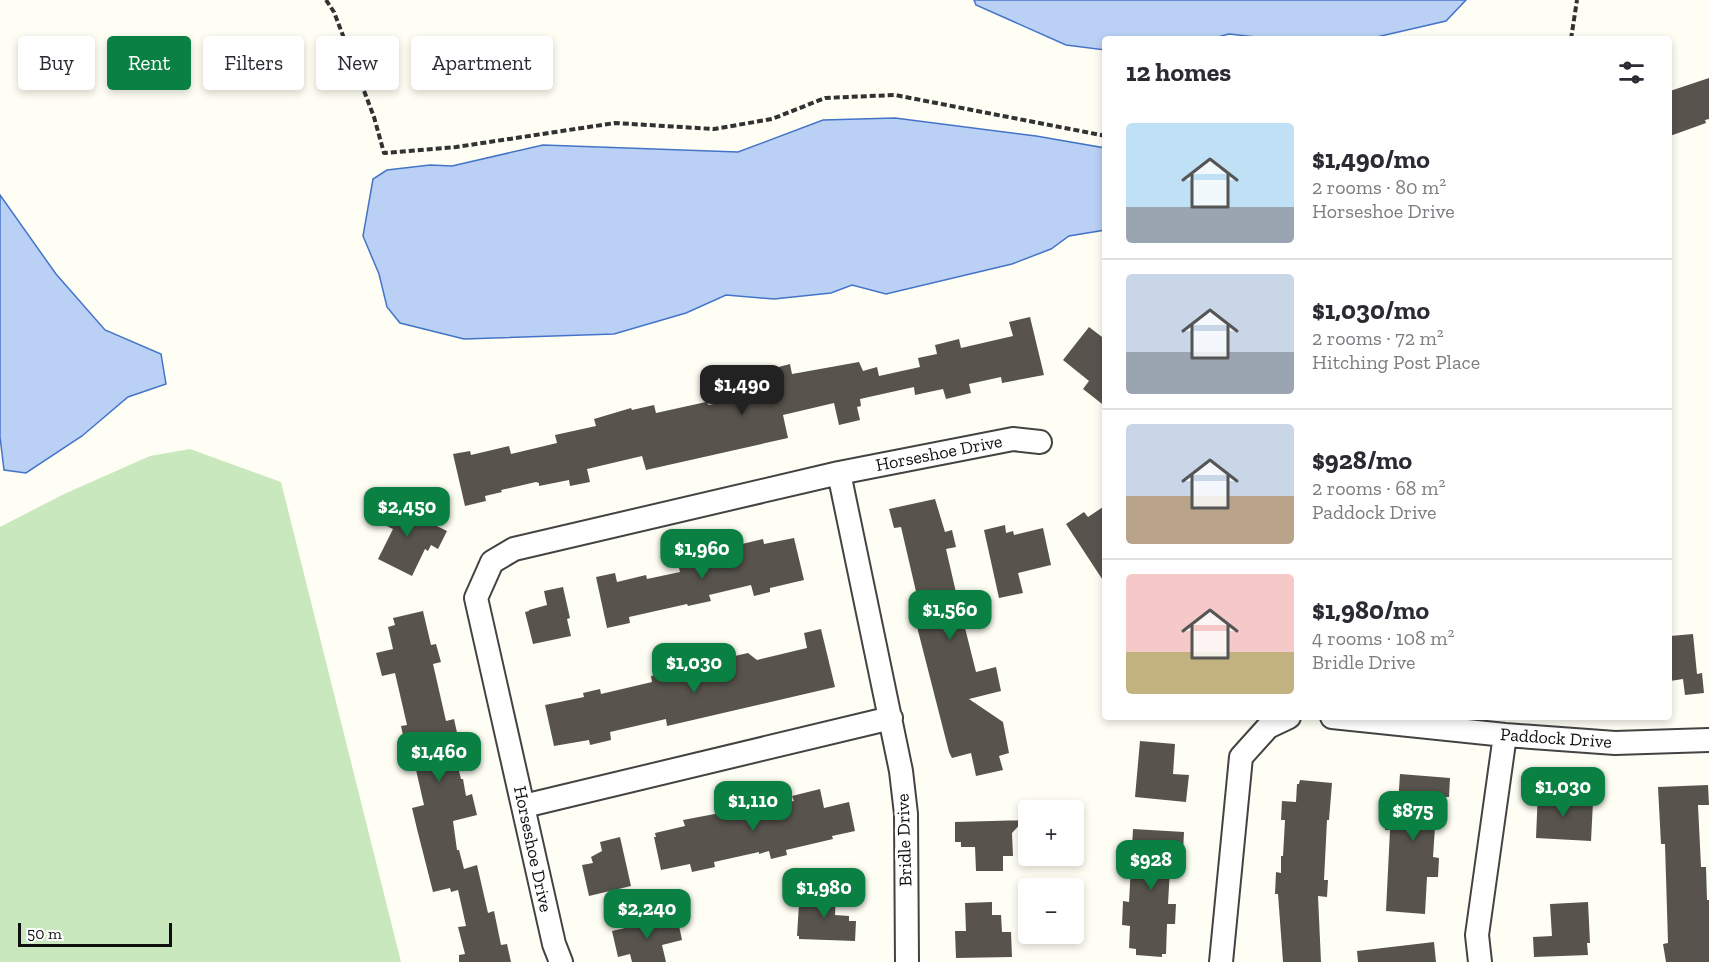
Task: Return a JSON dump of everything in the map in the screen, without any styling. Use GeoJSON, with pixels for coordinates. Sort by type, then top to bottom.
{"type":"FeatureCollection","features":[{"type":"Feature","properties":{"kind":"street","name":"Horseshoe Drive"},"geometry":{"type":"LineString","coordinates":[[561,962],[554,944],[476,598],[492,562],[514,549],[839,473],[1013,439],[1040,442]]}},
{"type":"Feature","properties":{"kind":"street"},"geometry":{"type":"LineString","coordinates":[[524,806],[891,718],[839,473]]}},
{"type":"Feature","properties":{"kind":"street","name":"Bridle Drive"},"geometry":{"type":"LineString","coordinates":[[891,718],[906,814],[907,962]]}},
{"type":"Feature","properties":{"kind":"street"},"geometry":{"type":"LineString","coordinates":[[1221,962],[1241,757],[1268,727],[1283,720]]}},
{"type":"Feature","properties":{"kind":"street","name":"Paddock Drive"},"geometry":{"type":"LineString","coordinates":[[1361,720],[1505,735],[1615,743],[1709,740]]}},
{"type":"Feature","properties":{"kind":"street"},"geometry":{"type":"LineString","coordinates":[[1480,962],[1477,935],[1505,735]]}},
{"type":"Feature","properties":{"kind":"path"},"geometry":{"type":"LineString","coordinates":[[326,0],[334,12],[374,117],[384,153],[456,147],[615,123],[714,129],[772,119],[825,98],[895,95],[1102,135]]}},
{"type":"Feature","properties":{"kind":"path"},"geometry":{"type":"LineString","coordinates":[[1570,36],[1576,0]]}},
{"type":"Feature","properties":{"kind":"green space"},"geometry":{"type":"Polygon","coordinates":[[[190,449],[281,482],[401,962],[0,962],[0,527],[64,494],[150,456],[190,449]]]}},
{"type":"Feature","properties":{"kind":"water"},"geometry":{"type":"Polygon","coordinates":[[[974,0],[1466,0],[1446,21],[1381,36],[1229,34],[1221,36],[1102,36],[1102,50],[1066,45],[976,5],[974,0]]]}},
{"type":"Feature","properties":{"kind":"water"},"geometry":{"type":"Polygon","coordinates":[[[895,118],[1036,136],[1102,147],[1102,230],[1069,236],[1051,249],[1012,264],[886,294],[852,285],[831,293],[774,299],[726,295],[686,313],[614,334],[464,339],[400,323],[387,307],[379,274],[363,236],[373,179],[387,170],[430,165],[452,166],[543,145],[738,152],[823,120],[895,118]]]}},
{"type":"Feature","properties":{"kind":"water"},"geometry":{"type":"Polygon","coordinates":[[[0,195],[56,274],[105,330],[161,354],[166,384],[128,397],[82,436],[26,473],[4,470],[0,437],[0,195]]]}},
{"type":"Feature","properties":{"kind":"building"},"geometry":{"type":"Polygon","coordinates":[[[1709,78],[1709,119],[1705,120],[1706,123],[1672,135],[1672,90],[1709,78]]]}},
{"type":"Feature","properties":{"kind":"building"},"geometry":{"type":"Polygon","coordinates":[[[1030,317],[1044,375],[1002,383],[1001,377],[969,384],[971,393],[946,399],[943,389],[915,395],[914,387],[860,399],[861,406],[857,407],[860,420],[839,425],[834,403],[783,415],[788,438],[646,470],[642,456],[587,469],[590,482],[570,486],[569,480],[539,486],[536,482],[501,490],[502,492],[485,496],[486,501],[465,506],[453,454],[470,451],[471,455],[509,446],[511,454],[557,443],[555,435],[596,426],[594,419],[631,408],[632,410],[654,405],[656,413],[706,402],[709,405],[755,395],[752,379],[772,372],[771,369],[790,364],[792,374],[859,362],[863,371],[877,367],[879,376],[920,367],[918,358],[937,354],[935,345],[959,339],[961,348],[1013,336],[1009,322],[1030,317]]]}},
{"type":"Feature","properties":{"kind":"building"},"geometry":{"type":"Polygon","coordinates":[[[1089,327],[1102,337],[1102,404],[1083,389],[1089,381],[1063,360],[1089,327]]]}},
{"type":"Feature","properties":{"kind":"building"},"geometry":{"type":"Polygon","coordinates":[[[935,499],[945,532],[952,530],[956,547],[946,549],[958,601],[964,599],[969,622],[964,624],[976,672],[996,667],[1001,691],[969,699],[1003,722],[1009,753],[999,756],[1003,770],[976,776],[971,753],[952,758],[949,752],[914,615],[921,613],[901,527],[894,528],[889,509],[935,499]]]}},
{"type":"Feature","properties":{"kind":"building"},"geometry":{"type":"Polygon","coordinates":[[[384,500],[447,531],[438,549],[431,545],[428,551],[425,549],[412,576],[378,559],[393,529],[374,520],[384,500]]]}},
{"type":"Feature","properties":{"kind":"building"},"geometry":{"type":"Polygon","coordinates":[[[1102,508],[1102,579],[1066,524],[1084,512],[1088,517],[1102,508]]]}},
{"type":"Feature","properties":{"kind":"building"},"geometry":{"type":"Polygon","coordinates":[[[1005,525],[1006,533],[1013,531],[1014,535],[1043,528],[1051,565],[1018,573],[1023,593],[999,598],[984,530],[1005,525]]]}},
{"type":"Feature","properties":{"kind":"building"},"geometry":{"type":"Polygon","coordinates":[[[794,538],[804,580],[770,588],[770,592],[754,596],[751,585],[709,595],[711,601],[629,617],[630,623],[607,628],[596,577],[615,573],[617,582],[646,575],[647,579],[680,572],[676,556],[695,551],[697,557],[742,547],[742,544],[763,539],[764,544],[794,538]]]}},
{"type":"Feature","properties":{"kind":"building"},"geometry":{"type":"Polygon","coordinates":[[[563,587],[570,618],[567,619],[571,636],[533,644],[525,612],[547,605],[544,591],[563,587]]]}},
{"type":"Feature","properties":{"kind":"building"},"geometry":{"type":"Polygon","coordinates":[[[423,611],[431,645],[436,644],[441,662],[433,664],[446,721],[454,719],[458,737],[451,739],[461,779],[463,779],[466,796],[472,794],[477,815],[453,821],[457,850],[459,850],[464,869],[477,865],[488,913],[494,911],[501,945],[507,944],[511,962],[459,962],[459,955],[465,954],[458,927],[466,926],[458,890],[451,892],[450,888],[433,892],[417,829],[412,808],[424,805],[411,748],[406,749],[401,726],[407,725],[395,673],[382,676],[376,653],[393,649],[388,627],[395,625],[393,618],[423,611]]]}},
{"type":"Feature","properties":{"kind":"building"},"geometry":{"type":"Polygon","coordinates":[[[821,629],[835,687],[667,726],[666,719],[610,732],[611,740],[590,745],[589,740],[554,746],[545,705],[584,697],[583,693],[600,689],[601,694],[652,682],[651,676],[674,671],[674,674],[715,665],[717,660],[748,653],[757,660],[807,648],[804,633],[821,629]]]}},
{"type":"Feature","properties":{"kind":"building"},"geometry":{"type":"Polygon","coordinates":[[[1693,634],[1697,674],[1702,673],[1704,693],[1685,695],[1683,679],[1672,681],[1672,636],[1693,634]]]}},
{"type":"Feature","properties":{"kind":"building"},"geometry":{"type":"Polygon","coordinates":[[[1140,741],[1175,744],[1173,774],[1189,775],[1186,802],[1135,797],[1140,741]]]}},
{"type":"Feature","properties":{"kind":"building"},"geometry":{"type":"Polygon","coordinates":[[[1400,774],[1450,778],[1449,797],[1437,797],[1433,857],[1439,858],[1438,877],[1427,877],[1425,914],[1386,911],[1390,830],[1385,830],[1387,804],[1398,804],[1400,774]]]}},
{"type":"Feature","properties":{"kind":"building"},"geometry":{"type":"Polygon","coordinates":[[[1300,780],[1332,783],[1329,820],[1327,820],[1324,880],[1328,880],[1327,897],[1318,896],[1321,962],[1283,962],[1278,894],[1275,894],[1276,872],[1281,873],[1281,856],[1283,856],[1285,820],[1281,820],[1282,801],[1296,802],[1297,784],[1300,780]]]}},
{"type":"Feature","properties":{"kind":"building"},"geometry":{"type":"Polygon","coordinates":[[[1708,785],[1709,805],[1698,805],[1701,867],[1706,867],[1707,900],[1709,900],[1709,962],[1666,962],[1663,944],[1668,943],[1665,844],[1661,844],[1658,787],[1708,785]]]}},
{"type":"Feature","properties":{"kind":"building"},"geometry":{"type":"Polygon","coordinates":[[[820,789],[824,808],[849,802],[855,831],[832,836],[833,839],[786,850],[787,855],[771,859],[769,851],[759,854],[759,852],[714,862],[715,867],[692,872],[690,864],[661,870],[655,833],[685,826],[683,820],[741,809],[742,813],[794,801],[792,796],[820,789]]]}},
{"type":"Feature","properties":{"kind":"building"},"geometry":{"type":"Polygon","coordinates":[[[1538,790],[1558,791],[1558,800],[1593,802],[1591,841],[1536,838],[1538,790]]]}},
{"type":"Feature","properties":{"kind":"building"},"geometry":{"type":"Polygon","coordinates":[[[1018,820],[1018,826],[1012,833],[1013,856],[1003,856],[1003,871],[976,871],[975,847],[961,847],[961,842],[955,842],[955,822],[1018,820]]]}},
{"type":"Feature","properties":{"kind":"building"},"geometry":{"type":"Polygon","coordinates":[[[1133,829],[1184,832],[1183,852],[1171,851],[1168,904],[1176,904],[1175,924],[1167,924],[1166,954],[1162,954],[1162,957],[1136,955],[1136,949],[1129,948],[1130,926],[1122,925],[1123,901],[1129,902],[1133,829]]]}},
{"type":"Feature","properties":{"kind":"building"},"geometry":{"type":"Polygon","coordinates":[[[620,837],[631,886],[589,896],[582,865],[593,863],[591,857],[602,851],[600,842],[620,837]]]}},
{"type":"Feature","properties":{"kind":"building"},"geometry":{"type":"Polygon","coordinates":[[[809,889],[836,891],[835,915],[849,916],[849,921],[856,921],[855,941],[799,939],[797,936],[799,904],[807,904],[809,889]]]}},
{"type":"Feature","properties":{"kind":"building"},"geometry":{"type":"Polygon","coordinates":[[[992,902],[992,915],[1001,915],[1002,932],[1011,932],[1012,957],[956,958],[955,931],[966,931],[965,903],[992,902]]]}},
{"type":"Feature","properties":{"kind":"building"},"geometry":{"type":"Polygon","coordinates":[[[1588,902],[1590,943],[1587,943],[1588,955],[1534,957],[1533,937],[1552,936],[1550,904],[1588,902]]]}},
{"type":"Feature","properties":{"kind":"building"},"geometry":{"type":"Polygon","coordinates":[[[677,916],[682,940],[662,945],[666,962],[632,962],[630,954],[618,957],[612,931],[677,916]]]}},
{"type":"Feature","properties":{"kind":"building"},"geometry":{"type":"Polygon","coordinates":[[[1434,942],[1436,962],[1358,962],[1357,951],[1434,942]]]}}]}
